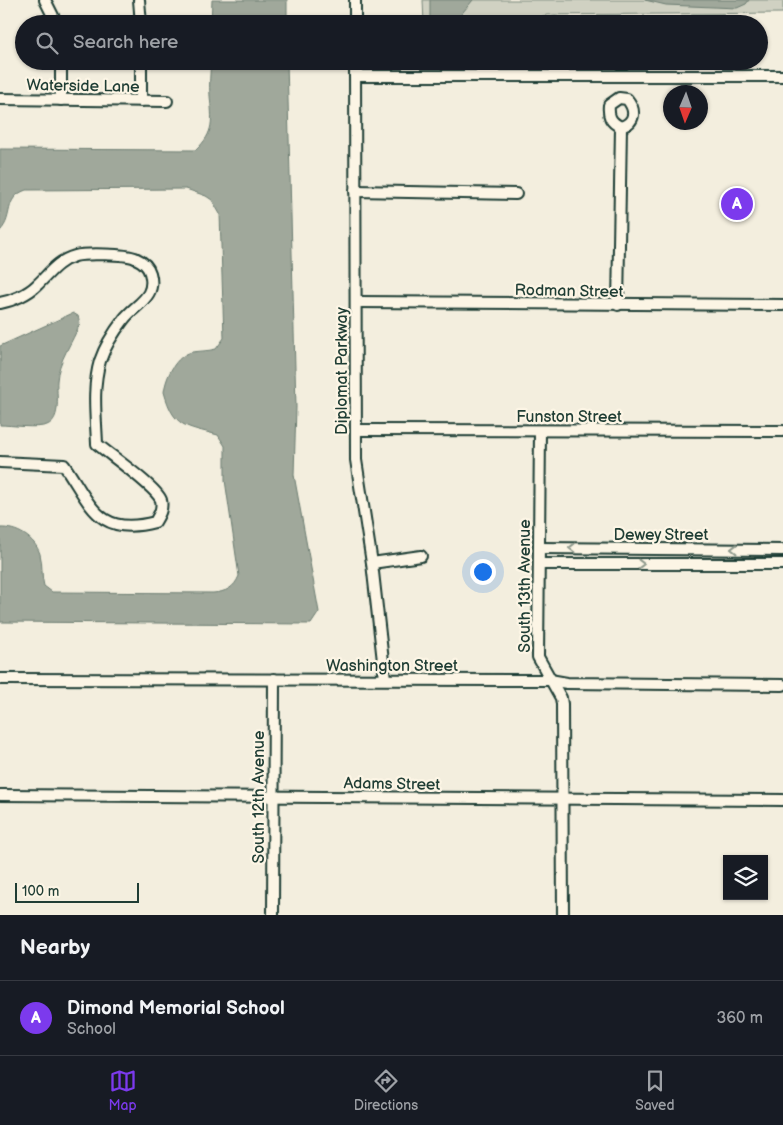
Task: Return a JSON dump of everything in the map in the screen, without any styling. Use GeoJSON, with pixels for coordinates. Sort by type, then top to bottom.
{"type":"FeatureCollection","features":[{"type":"Feature","properties":{"kind":"street"},"geometry":{"type":"LineString","coordinates":[[45,0],[52,15]]}},
{"type":"Feature","properties":{"kind":"street"},"geometry":{"type":"LineString","coordinates":[[139,0],[141,15]]}},
{"type":"Feature","properties":{"kind":"street"},"geometry":{"type":"LineString","coordinates":[[355,0],[355,15]]}},
{"type":"Feature","properties":{"kind":"street"},"geometry":{"type":"LineString","coordinates":[[61,70],[61,100]]}},
{"type":"Feature","properties":{"kind":"street"},"geometry":{"type":"LineString","coordinates":[[141,70],[141,101]]}},
{"type":"Feature","properties":{"kind":"street","name":"Diplomat Parkway"},"geometry":{"type":"LineString","coordinates":[[355,70],[356,430],[359,490],[372,563],[385,679]]}},
{"type":"Feature","properties":{"kind":"street"},"geometry":{"type":"LineString","coordinates":[[355,76],[783,76]]}},
{"type":"Feature","properties":{"kind":"street","name":"Waterside Lane"},"geometry":{"type":"LineString","coordinates":[[0,99],[166,101]]}},
{"type":"Feature","properties":{"kind":"street"},"geometry":{"type":"LineString","coordinates":[[618,305],[621,127]]}},
{"type":"Feature","properties":{"kind":"street"},"geometry":{"type":"LineString","coordinates":[[355,191],[516,194]]}},
{"type":"Feature","properties":{"kind":"street"},"geometry":{"type":"LineString","coordinates":[[0,303],[9,301],[36,287],[58,262],[77,255],[131,256],[141,260],[150,271],[152,283],[150,294],[126,316],[110,339],[101,360],[95,380],[97,444],[153,489],[161,500],[161,511],[155,522],[136,527],[110,524],[98,515],[64,465],[0,462]]}},
{"type":"Feature","properties":{"kind":"street","name":"Rodman Street"},"geometry":{"type":"LineString","coordinates":[[356,302],[783,305]]}},
{"type":"Feature","properties":{"kind":"street","name":"Funston Street"},"geometry":{"type":"LineString","coordinates":[[356,430],[783,431]]}},
{"type":"Feature","properties":{"kind":"street","name":"South 13th Avenue"},"geometry":{"type":"LineString","coordinates":[[540,431],[538,657],[561,698],[562,704],[563,915]]}},
{"type":"Feature","properties":{"kind":"street","name":"Dewey Street"},"geometry":{"type":"LineString","coordinates":[[539,548],[783,550]]}},
{"type":"Feature","properties":{"kind":"street"},"geometry":{"type":"LineString","coordinates":[[372,563],[421,556]]}},
{"type":"Feature","properties":{"kind":"street","name":"Dewey Street"},"geometry":{"type":"LineString","coordinates":[[539,564],[783,564]]}},
{"type":"Feature","properties":{"kind":"street","name":"Washington Street"},"geometry":{"type":"LineString","coordinates":[[0,679],[550,680],[567,683],[783,685]]}},
{"type":"Feature","properties":{"kind":"street","name":"South 12th Avenue"},"geometry":{"type":"LineString","coordinates":[[273,915],[274,679]]}},
{"type":"Feature","properties":{"kind":"street","name":"Adams Street"},"geometry":{"type":"LineString","coordinates":[[0,795],[783,800]]}},
{"type":"Feature","properties":{"kind":"shaded area"},"geometry":{"type":"Polygon","coordinates":[[[212,0],[287,0],[287,15],[211,15],[212,0]]]}},
{"type":"Feature","properties":{"kind":"shaded area"},"geometry":{"type":"Polygon","coordinates":[[[423,0],[783,0],[783,13],[424,15],[423,0]]]}},
{"type":"Feature","properties":{"kind":"shaded area"},"geometry":{"type":"Polygon","coordinates":[[[430,0],[473,0],[460,15],[430,15],[430,0]]]}},
{"type":"Feature","properties":{"kind":"shaded area"},"geometry":{"type":"Polygon","coordinates":[[[645,0],[749,0],[746,4],[737,8],[666,5],[645,0]]]}},
{"type":"Feature","properties":{"kind":"shaded area"},"geometry":{"type":"Polygon","coordinates":[[[211,70],[287,70],[296,407],[294,475],[319,612],[311,624],[0,622],[0,528],[13,529],[30,538],[40,554],[44,586],[52,592],[213,593],[229,589],[235,584],[239,576],[225,480],[225,446],[218,435],[182,424],[172,413],[164,392],[169,374],[176,362],[192,352],[216,349],[224,338],[220,214],[212,200],[186,189],[26,190],[14,198],[7,220],[0,231],[0,149],[196,150],[206,137],[211,125],[211,70]]]}},
{"type":"Feature","properties":{"kind":"shaded area"},"geometry":{"type":"Polygon","coordinates":[[[73,313],[78,316],[80,323],[60,366],[57,381],[57,406],[52,422],[43,426],[31,427],[0,425],[0,346],[73,313]]]}},
{"type":"Feature","properties":{"kind":"place","name":"Dimond Memorial School"},"geometry":{"type":"Point","coordinates":[737,204]}}]}
